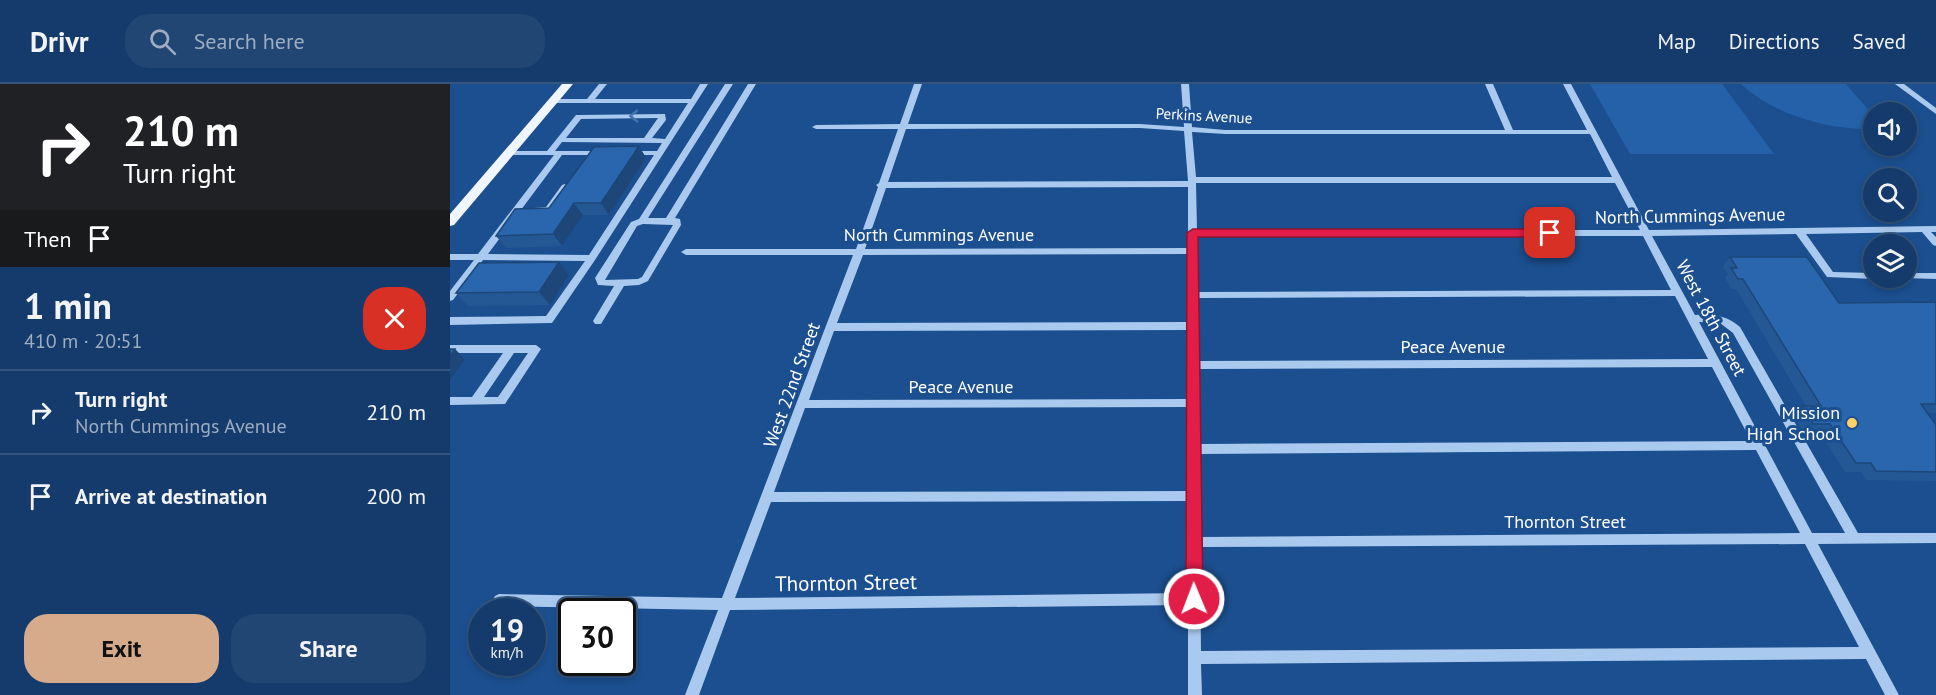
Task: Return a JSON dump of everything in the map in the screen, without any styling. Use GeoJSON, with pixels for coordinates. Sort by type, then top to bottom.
{"type":"FeatureCollection","features":[{"type":"Feature","properties":{"kind":"main road"},"geometry":{"type":"LineString","coordinates":[[450,222],[568,84]]}},
{"type":"Feature","properties":{"kind":"street"},"geometry":{"type":"LineString","coordinates":[[590,101],[603,84]]}},
{"type":"Feature","properties":{"kind":"street"},"geometry":{"type":"LineString","coordinates":[[450,321],[549,320],[592,258],[704,84]]}},
{"type":"Feature","properties":{"kind":"street"},"geometry":{"type":"LineString","coordinates":[[642,221],[729,84]]}},
{"type":"Feature","properties":{"kind":"street"},"geometry":{"type":"LineString","coordinates":[[669,221],[752,84]]}},
{"type":"Feature","properties":{"kind":"street","name":"West 22nd Street"},"geometry":{"type":"LineString","coordinates":[[693,695],[859,252],[880,185],[918,84]]}},
{"type":"Feature","properties":{"kind":"street"},"geometry":{"type":"LineString","coordinates":[[1185,84],[1193,233],[1195,695]]}},
{"type":"Feature","properties":{"kind":"street"},"geometry":{"type":"LineString","coordinates":[[1489,84],[1510,132]]}},
{"type":"Feature","properties":{"kind":"street","name":"West 18th Street"},"geometry":{"type":"LineString","coordinates":[[1567,84],[1892,695]]}},
{"type":"Feature","properties":{"kind":"street"},"geometry":{"type":"LineString","coordinates":[[1899,84],[1936,112]]}},
{"type":"Feature","properties":{"kind":"street"},"geometry":{"type":"LineString","coordinates":[[553,101],[693,101]]}},
{"type":"Feature","properties":{"kind":"street"},"geometry":{"type":"LineString","coordinates":[[549,153],[579,117],[662,116],[662,120],[648,139]]}},
{"type":"Feature","properties":{"kind":"street","name":"Perkins Avenue"},"geometry":{"type":"LineString","coordinates":[[816,127],[1188,128],[1235,132],[1591,132]]}},
{"type":"Feature","properties":{"kind":"street"},"geometry":{"type":"LineString","coordinates":[[560,140],[648,139],[668,141]]}},
{"type":"Feature","properties":{"kind":"street"},"geometry":{"type":"LineString","coordinates":[[510,153],[613,153]]}},
{"type":"Feature","properties":{"kind":"street"},"geometry":{"type":"LineString","coordinates":[[450,298],[560,153]]}},
{"type":"Feature","properties":{"kind":"street"},"geometry":{"type":"LineString","coordinates":[[583,162],[590,153]]}},
{"type":"Feature","properties":{"kind":"street"},"geometry":{"type":"LineString","coordinates":[[625,153],[660,153]]}},
{"type":"Feature","properties":{"kind":"street"},"geometry":{"type":"LineString","coordinates":[[880,185],[1617,180]]}},
{"type":"Feature","properties":{"kind":"street"},"geometry":{"type":"LineString","coordinates":[[516,210],[548,210],[569,181]]}},
{"type":"Feature","properties":{"kind":"street"},"geometry":{"type":"LineString","coordinates":[[642,221],[677,221],[677,225],[645,279],[639,282],[601,283],[600,278],[634,224],[642,221]]}},
{"type":"Feature","properties":{"kind":"street","name":"North Cummings Avenue"},"geometry":{"type":"LineString","coordinates":[[1193,233],[1645,233],[1936,229]]}},
{"type":"Feature","properties":{"kind":"street"},"geometry":{"type":"LineString","coordinates":[[1924,230],[1936,243]]}},
{"type":"Feature","properties":{"kind":"street"},"geometry":{"type":"LineString","coordinates":[[1798,231],[1830,275],[1863,276]]}},
{"type":"Feature","properties":{"kind":"street","name":"North Cummings Avenue"},"geometry":{"type":"LineString","coordinates":[[686,252],[1193,251]]}},
{"type":"Feature","properties":{"kind":"street"},"geometry":{"type":"LineString","coordinates":[[450,257],[592,258]]}},
{"type":"Feature","properties":{"kind":"street"},"geometry":{"type":"LineString","coordinates":[[1917,276],[1936,276]]}},
{"type":"Feature","properties":{"kind":"street"},"geometry":{"type":"LineString","coordinates":[[598,321],[621,282]]}},
{"type":"Feature","properties":{"kind":"street"},"geometry":{"type":"LineString","coordinates":[[1193,295],[1677,293]]}},
{"type":"Feature","properties":{"kind":"street"},"geometry":{"type":"LineString","coordinates":[[1691,319],[1720,318],[1737,330],[1854,538]]}},
{"type":"Feature","properties":{"kind":"street"},"geometry":{"type":"LineString","coordinates":[[831,327],[1192,326]]}},
{"type":"Feature","properties":{"kind":"street"},"geometry":{"type":"LineString","coordinates":[[450,349],[536,349],[501,401],[450,401]]}},
{"type":"Feature","properties":{"kind":"street"},"geometry":{"type":"LineString","coordinates":[[475,401],[511,349]]}},
{"type":"Feature","properties":{"kind":"street","name":"Peace Avenue"},"geometry":{"type":"LineString","coordinates":[[1193,365],[1714,363]]}},
{"type":"Feature","properties":{"kind":"street","name":"Peace Avenue"},"geometry":{"type":"LineString","coordinates":[[802,404],[1192,403]]}},
{"type":"Feature","properties":{"kind":"street"},"geometry":{"type":"LineString","coordinates":[[1193,449],[1759,445]]}},
{"type":"Feature","properties":{"kind":"street"},"geometry":{"type":"LineString","coordinates":[[768,497],[1193,496]]}},
{"type":"Feature","properties":{"kind":"street","name":"Thornton Street"},"geometry":{"type":"LineString","coordinates":[[1194,542],[1936,538]]}},
{"type":"Feature","properties":{"kind":"street","name":"Thornton Street"},"geometry":{"type":"LineString","coordinates":[[546,601],[727,604],[1194,599]]}},
{"type":"Feature","properties":{"kind":"street"},"geometry":{"type":"LineString","coordinates":[[1195,658],[1869,653]]}},
{"type":"Feature","properties":{"kind":"shaded area"},"geometry":{"type":"Polygon","coordinates":[[[1590,84],[1722,84],[1774,154],[1630,154],[1590,84]]]}},
{"type":"Feature","properties":{"kind":"shaded area"},"geometry":{"type":"Polygon","coordinates":[[[1741,84],[1846,84],[1863,104],[1863,129],[1838,127],[1802,118],[1785,112],[1754,95],[1741,84]]]}},
{"type":"Feature","properties":{"kind":"building"},"geometry":{"type":"Polygon","coordinates":[[[639,146],[601,203],[574,203],[553,234],[496,236],[515,209],[549,208],[594,147],[639,146]]]}},
{"type":"Feature","properties":{"kind":"building"},"geometry":{"type":"Polygon","coordinates":[[[1730,257],[1807,257],[1839,303],[1936,302],[1936,404],[1921,404],[1936,425],[1936,472],[1876,471],[1871,463],[1856,463],[1830,424],[1813,424],[1802,406],[1821,406],[1743,279],[1738,279],[1731,268],[1737,268],[1730,257]]]}},
{"type":"Feature","properties":{"kind":"building"},"geometry":{"type":"Polygon","coordinates":[[[559,262],[539,292],[456,293],[479,263],[559,262]]]}},
{"type":"Feature","properties":{"kind":"place","name":"Mission High School"},"geometry":{"type":"Point","coordinates":[1852,423]}},
{"type":"Feature","properties":{"kind":"route"},"geometry":{"type":"LineString","coordinates":[[1194,599],[1193,233],[1550,233]]}}]}
